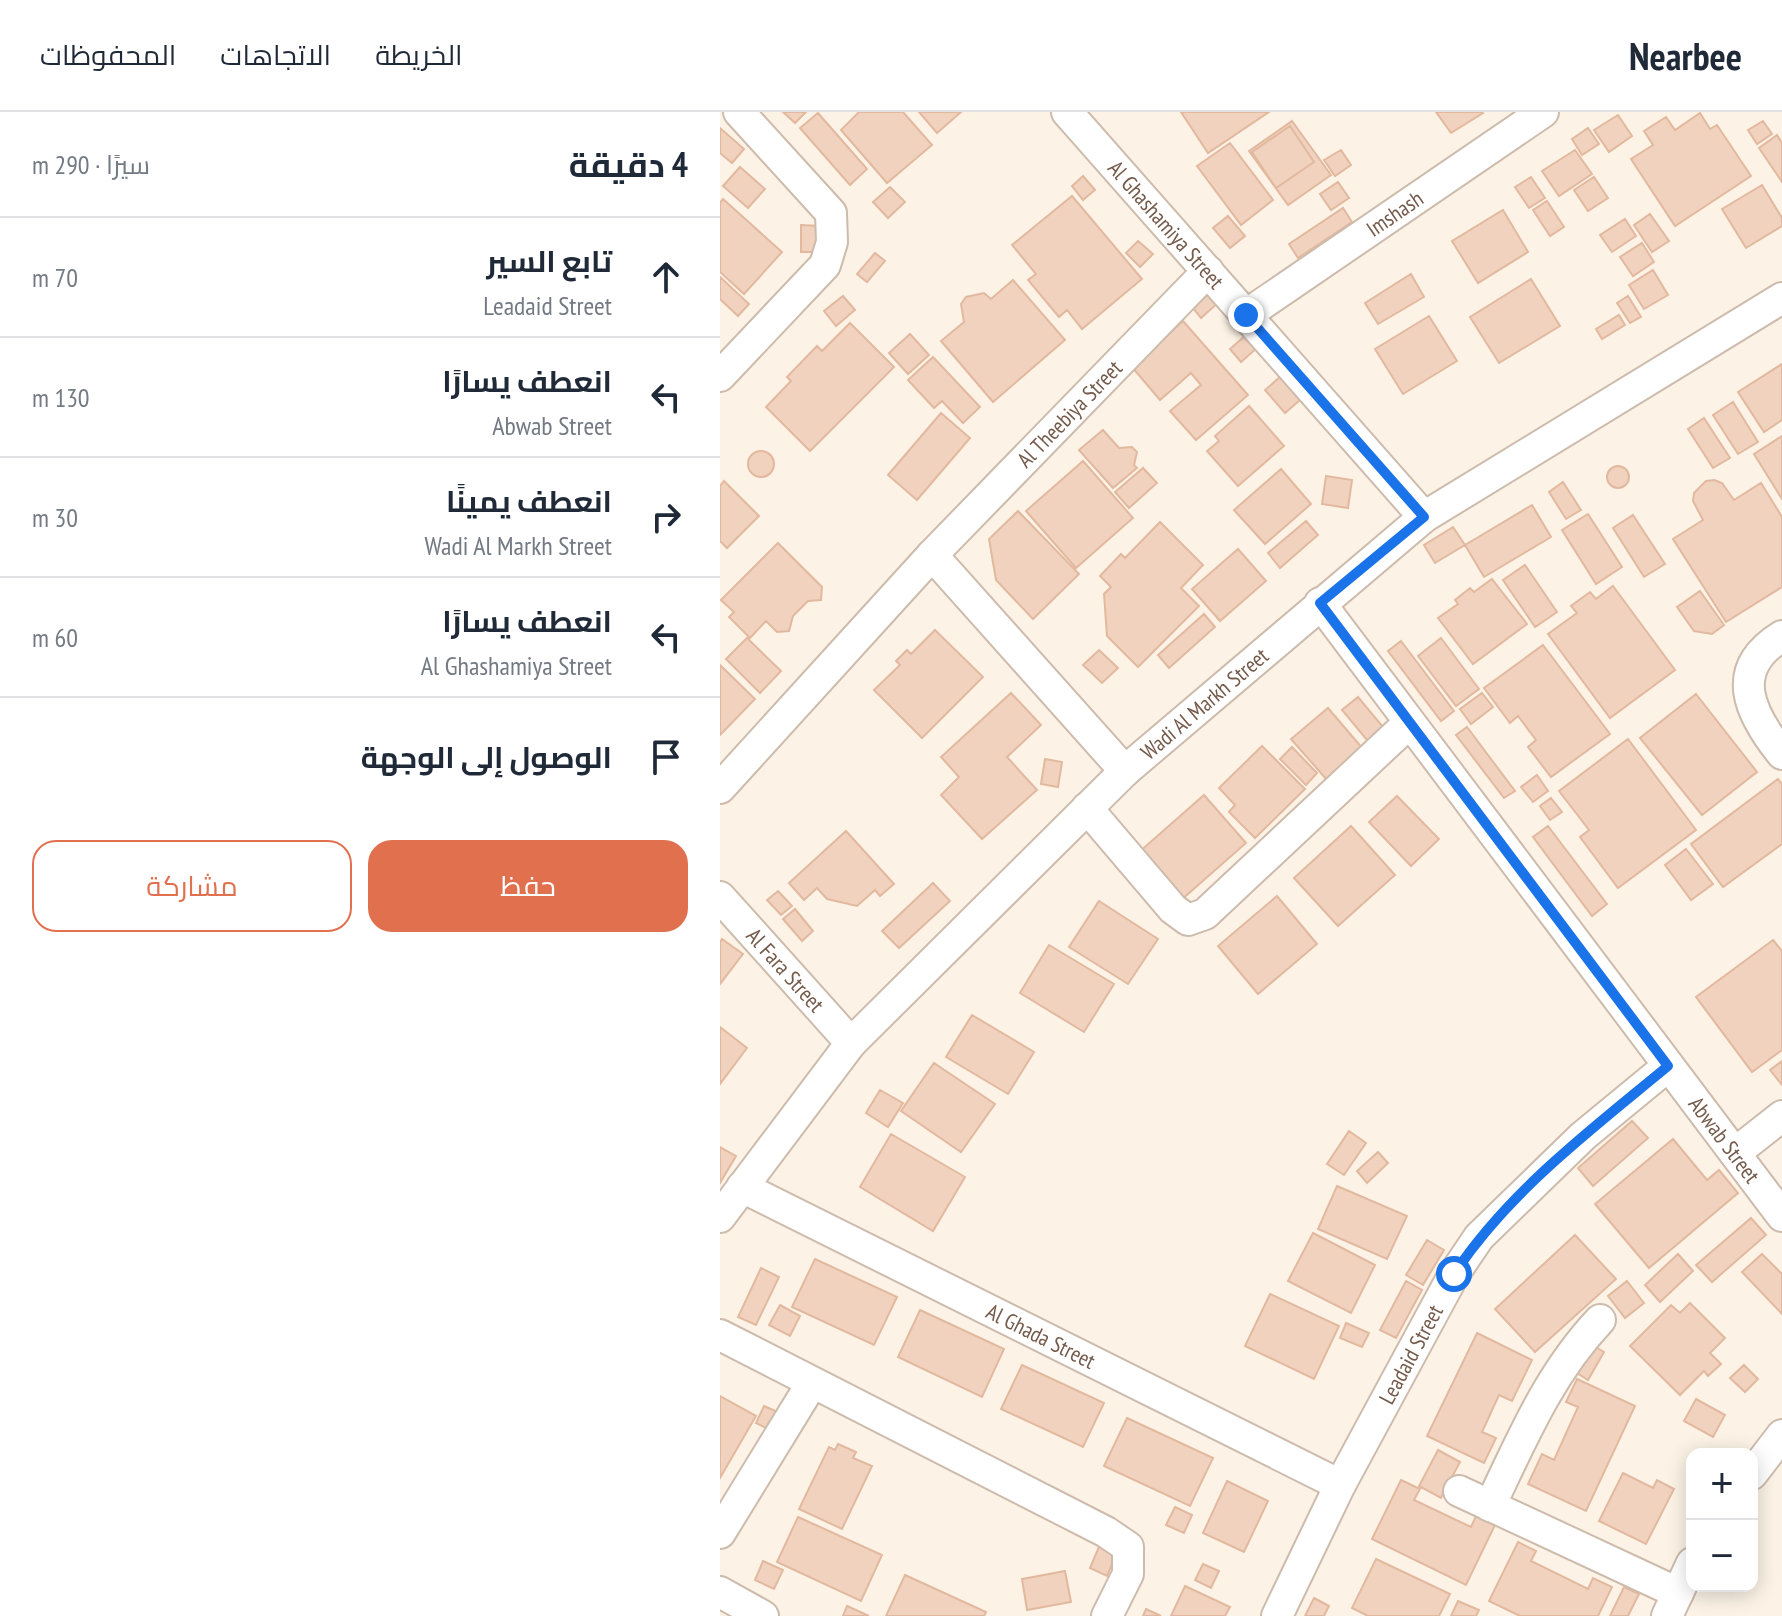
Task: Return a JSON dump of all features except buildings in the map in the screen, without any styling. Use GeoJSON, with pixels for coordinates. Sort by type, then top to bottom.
{"type":"FeatureCollection","features":[{"type":"Feature","properties":{"kind":"street"},"geometry":{"type":"LineString","coordinates":[[720,376],[825,265],[832,242],[831,213],[739,112]]}},
{"type":"Feature","properties":{"kind":"street","name":"Al Ghashamiya Street"},"geometry":{"type":"LineString","coordinates":[[1068,112],[1424,517]]}},
{"type":"Feature","properties":{"kind":"street","name":"Imshash"},"geometry":{"type":"LineString","coordinates":[[1246,315],[1543,112]]}},
{"type":"Feature","properties":{"kind":"street","name":"Al Theebiya Street"},"geometry":{"type":"LineString","coordinates":[[720,788],[932,555],[1208,271]]}},
{"type":"Feature","properties":{"kind":"street","name":"Wadi Al Markh Street"},"geometry":{"type":"LineString","coordinates":[[720,1217],[851,1043],[1125,771],[1424,517],[1782,298]]}},
{"type":"Feature","properties":{"kind":"street"},"geometry":{"type":"LineString","coordinates":[[932,555],[1125,771]]}},
{"type":"Feature","properties":{"kind":"street","name":"Abwab Street"},"geometry":{"type":"LineString","coordinates":[[1320,603],[1782,1216]]}},
{"type":"Feature","properties":{"kind":"street"},"geometry":{"type":"LineString","coordinates":[[1782,636],[1764,647],[1748,679],[1756,721],[1782,754]]}},
{"type":"Feature","properties":{"kind":"street"},"geometry":{"type":"LineString","coordinates":[[1087,808],[1173,909],[1188,920],[1205,914],[1409,723]]}},
{"type":"Feature","properties":{"kind":"street","name":"Al Fara Street"},"geometry":{"type":"LineString","coordinates":[[720,897],[851,1043]]}},
{"type":"Feature","properties":{"kind":"street","name":"Leadaid Street"},"geometry":{"type":"LineString","coordinates":[[1277,1616],[1340,1485],[1454,1274],[1479,1237],[1583,1136],[1668,1066]]}},
{"type":"Feature","properties":{"kind":"street"},"geometry":{"type":"LineString","coordinates":[[1735,1153],[1782,1116]]}},
{"type":"Feature","properties":{"kind":"street","name":"Al Ghada Street"},"geometry":{"type":"LineString","coordinates":[[742,1187],[1340,1485]]}},
{"type":"Feature","properties":{"kind":"street"},"geometry":{"type":"LineString","coordinates":[[1490,1506],[1541,1398],[1574,1348],[1600,1320]]}},
{"type":"Feature","properties":{"kind":"street"},"geometry":{"type":"LineString","coordinates":[[720,1335],[1106,1532],[1128,1547],[1128,1574],[1107,1616]]}},
{"type":"Feature","properties":{"kind":"street"},"geometry":{"type":"LineString","coordinates":[[720,1533],[812,1383]]}},
{"type":"Feature","properties":{"kind":"street"},"geometry":{"type":"LineString","coordinates":[[1758,1466],[1782,1435]]}},
{"type":"Feature","properties":{"kind":"street"},"geometry":{"type":"LineString","coordinates":[[1459,1491],[1672,1605],[1686,1576]]}},
{"type":"Feature","properties":{"kind":"street"},"geometry":{"type":"LineString","coordinates":[[720,1592],[763,1616]]}},
{"type":"Feature","properties":{"kind":"route"},"geometry":{"type":"LineString","coordinates":[[1246,315],[1424,517],[1320,603],[1668,1066],[1583,1136],[1524,1191],[1479,1237],[1454,1274]]}}]}
